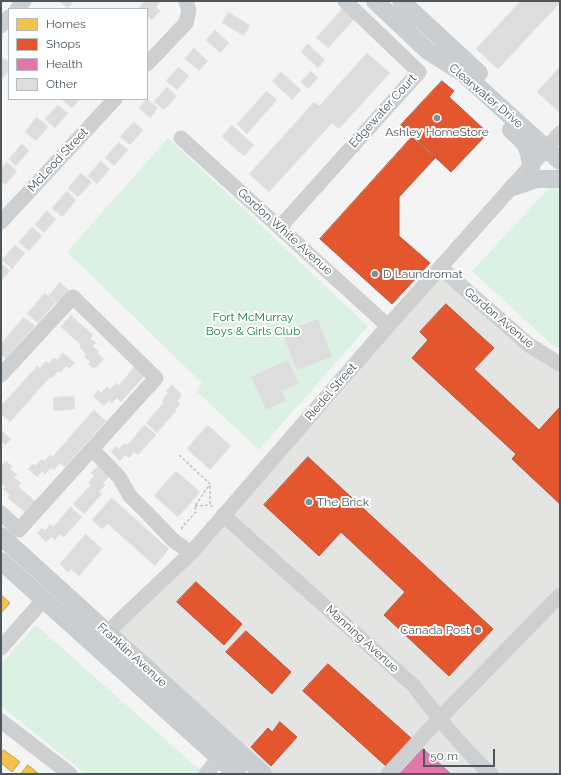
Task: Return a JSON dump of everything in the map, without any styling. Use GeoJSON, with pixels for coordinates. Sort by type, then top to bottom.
{"type":"FeatureCollection","features":[{"type":"Feature","properties":{"kind":"main road","name":"Clearwater Drive"},"geometry":{"type":"LineString","coordinates":[[375,1],[428,50],[464,74],[555,142]]}},
{"type":"Feature","properties":{"kind":"main road","name":"Clearwater Drive"},"geometry":{"type":"LineString","coordinates":[[401,1],[555,142],[560,161]]}},
{"type":"Feature","properties":{"kind":"main road"},"geometry":{"type":"LineString","coordinates":[[428,50],[443,67],[526,145],[530,153],[530,167]]}},
{"type":"Feature","properties":{"kind":"main road"},"geometry":{"type":"LineString","coordinates":[[512,187],[536,179],[560,179]]}},
{"type":"Feature","properties":{"kind":"main road","name":"Franklin Avenue"},"geometry":{"type":"LineString","coordinates":[[1,536],[263,774]]}},
{"type":"Feature","properties":{"kind":"main road","name":"Franklin Avenue"},"geometry":{"type":"LineString","coordinates":[[1,561],[237,774]]}},
{"type":"Feature","properties":{"kind":"street","name":"Edgewater Court"},"geometry":{"type":"LineString","coordinates":[[280,227],[419,72],[346,1]]}},
{"type":"Feature","properties":{"kind":"street"},"geometry":{"type":"LineString","coordinates":[[148,63],[186,23],[187,5]]}},
{"type":"Feature","properties":{"kind":"street"},"geometry":{"type":"LineString","coordinates":[[1,26],[8,18]]}},
{"type":"Feature","properties":{"kind":"street","name":"McLeod Street"},"geometry":{"type":"LineString","coordinates":[[1,222],[114,100]]}},
{"type":"Feature","properties":{"kind":"street","name":"Gordon White Avenue"},"geometry":{"type":"LineString","coordinates":[[181,138],[388,326]]}},
{"type":"Feature","properties":{"kind":"street","name":"Riedel Street"},"geometry":{"type":"LineString","coordinates":[[95,647],[191,552],[388,326],[530,167],[555,142]]}},
{"type":"Feature","properties":{"kind":"street","name":"Gordon Avenue"},"geometry":{"type":"LineString","coordinates":[[441,268],[529,345],[560,364]]}},
{"type":"Feature","properties":{"kind":"street"},"geometry":{"type":"LineString","coordinates":[[1,375],[73,297],[156,378],[19,530],[1,513]]}},
{"type":"Feature","properties":{"kind":"street"},"geometry":{"type":"LineString","coordinates":[[92,449],[119,477],[130,496],[174,541],[191,552]]}},
{"type":"Feature","properties":{"kind":"street","name":"Manning Avenue"},"geometry":{"type":"LineString","coordinates":[[224,515],[414,686],[439,719],[491,774]]}},
{"type":"Feature","properties":{"kind":"street"},"geometry":{"type":"LineString","coordinates":[[388,774],[439,719],[560,595]]}},
{"type":"Feature","properties":{"kind":"street"},"geometry":{"type":"LineString","coordinates":[[1,648],[44,599]]}},
{"type":"Feature","properties":{"kind":"street"},"geometry":{"type":"LineString","coordinates":[[1,721],[70,774]]}},
{"type":"Feature","properties":{"kind":"street"},"geometry":{"type":"LineString","coordinates":[[206,774],[219,758]]}},
{"type":"Feature","properties":{"kind":"path"},"geometry":{"type":"LineString","coordinates":[[179,455],[210,484],[210,504]]}},
{"type":"Feature","properties":{"kind":"path"},"geometry":{"type":"LineString","coordinates":[[181,534],[183,526],[196,512],[195,506],[210,484]]}},
{"type":"Feature","properties":{"kind":"path"},"geometry":{"type":"LineString","coordinates":[[195,506],[210,504],[224,515]]}},
{"type":"Feature","properties":{"kind":"shaded area"},"geometry":{"type":"Polygon","coordinates":[[[441,268],[560,364],[560,774],[263,774],[119,643],[118,622],[441,268]]]}},
{"type":"Feature","properties":{"kind":"green space","name":"Fort McMurray Boys & Girls Club"},"geometry":{"type":"Polygon","coordinates":[[[168,138],[368,326],[259,450],[196,391],[202,383],[67,252],[168,138]]]}},
{"type":"Feature","properties":{"kind":"green space"},"geometry":{"type":"Polygon","coordinates":[[[552,185],[560,191],[560,348],[552,345],[472,271],[552,185]]]}},
{"type":"Feature","properties":{"kind":"green space"},"geometry":{"type":"Polygon","coordinates":[[[36,625],[202,772],[201,774],[86,774],[1,706],[1,664],[36,625]]]}},
{"type":"Feature","properties":{"kind":"building: Homes"},"geometry":{"type":"Polygon","coordinates":[[[1,595],[10,603],[1,613],[1,595]]]}},
{"type":"Feature","properties":{"kind":"building: Homes"},"geometry":{"type":"Polygon","coordinates":[[[4,750],[20,762],[12,772],[1,763],[1,754],[4,750]]]}},
{"type":"Feature","properties":{"kind":"building: Homes"},"geometry":{"type":"Polygon","coordinates":[[[28,765],[39,774],[21,774],[28,765]]]}},
{"type":"Feature","properties":{"kind":"building: Shops"},"geometry":{"type":"Polygon","coordinates":[[[442,81],[454,91],[449,97],[488,133],[451,172],[401,125],[442,81]]]}},
{"type":"Feature","properties":{"kind":"building: Shops"},"geometry":{"type":"Polygon","coordinates":[[[412,137],[435,158],[399,197],[399,236],[430,263],[392,304],[320,239],[412,137]]]}},
{"type":"Feature","properties":{"kind":"building: Shops"},"geometry":{"type":"Polygon","coordinates":[[[446,304],[494,348],[474,369],[539,430],[559,408],[560,409],[560,504],[512,459],[516,454],[412,358],[428,340],[420,332],[446,304]]]}},
{"type":"Feature","properties":{"kind":"building: Shops"},"geometry":{"type":"Polygon","coordinates":[[[308,457],[493,629],[449,676],[384,615],[405,592],[341,532],[319,556],[264,505],[308,457]]]}},
{"type":"Feature","properties":{"kind":"building: Shops"},"geometry":{"type":"Polygon","coordinates":[[[196,582],[242,624],[224,645],[177,602],[196,582]]]}},
{"type":"Feature","properties":{"kind":"building: Shops"},"geometry":{"type":"Polygon","coordinates":[[[246,631],[291,672],[272,694],[226,652],[246,631]]]}},
{"type":"Feature","properties":{"kind":"building: Shops"},"geometry":{"type":"Polygon","coordinates":[[[328,664],[412,739],[387,767],[303,691],[328,664]]]}},
{"type":"Feature","properties":{"kind":"building: Shops"},"geometry":{"type":"Polygon","coordinates":[[[280,722],[297,737],[271,766],[251,747],[268,728],[272,732],[280,722]]]}},
{"type":"Feature","properties":{"kind":"building: Health"},"geometry":{"type":"Polygon","coordinates":[[[423,749],[451,774],[400,774],[423,749]]]}},
{"type":"Feature","properties":{"kind":"building: Other"},"geometry":{"type":"Polygon","coordinates":[[[59,1],[74,1],[68,8],[59,1]]]}},
{"type":"Feature","properties":{"kind":"building: Other"},"geometry":{"type":"Polygon","coordinates":[[[145,1],[160,2],[156,7],[160,11],[152,20],[148,17],[148,8],[139,8],[145,1]]]}},
{"type":"Feature","properties":{"kind":"building: Other"},"geometry":{"type":"Polygon","coordinates":[[[521,1],[560,1],[560,3],[498,69],[476,49],[521,1]]]}},
{"type":"Feature","properties":{"kind":"building: Other"},"geometry":{"type":"Polygon","coordinates":[[[346,5],[358,15],[328,48],[316,38],[346,5]]]}},
{"type":"Feature","properties":{"kind":"building: Other"},"geometry":{"type":"Polygon","coordinates":[[[228,12],[250,25],[244,36],[222,23],[228,12]]]}},
{"type":"Feature","properties":{"kind":"building: Other"},"geometry":{"type":"Polygon","coordinates":[[[215,30],[229,43],[220,53],[206,40],[215,30]]]}},
{"type":"Feature","properties":{"kind":"building: Other"},"geometry":{"type":"Polygon","coordinates":[[[308,44],[325,60],[318,68],[301,52],[308,44]]]}},
{"type":"Feature","properties":{"kind":"building: Other"},"geometry":{"type":"Polygon","coordinates":[[[194,48],[208,61],[199,71],[185,59],[194,48]]]}},
{"type":"Feature","properties":{"kind":"building: Other"},"geometry":{"type":"Polygon","coordinates":[[[367,53],[390,73],[339,129],[332,123],[269,192],[249,174],[314,102],[319,106],[367,53]]]}},
{"type":"Feature","properties":{"kind":"building: Other"},"geometry":{"type":"Polygon","coordinates":[[[4,58],[8,61],[8,72],[1,80],[1,62],[4,58]]]}},
{"type":"Feature","properties":{"kind":"building: Other"},"geometry":{"type":"Polygon","coordinates":[[[179,67],[189,76],[177,90],[166,81],[179,67]]]}},
{"type":"Feature","properties":{"kind":"building: Other"},"geometry":{"type":"Polygon","coordinates":[[[560,67],[560,110],[559,112],[537,92],[560,67]]]}},
{"type":"Feature","properties":{"kind":"building: Other"},"geometry":{"type":"Polygon","coordinates":[[[311,71],[318,78],[308,89],[301,82],[311,71]]]}},
{"type":"Feature","properties":{"kind":"building: Other"},"geometry":{"type":"Polygon","coordinates":[[[281,72],[301,90],[292,100],[272,81],[281,72]]]}},
{"type":"Feature","properties":{"kind":"building: Other"},"geometry":{"type":"Polygon","coordinates":[[[167,87],[177,96],[164,110],[154,102],[167,87]]]}},
{"type":"Feature","properties":{"kind":"building: Other"},"geometry":{"type":"Polygon","coordinates":[[[267,91],[277,100],[247,134],[237,124],[267,91]]]}},
{"type":"Feature","properties":{"kind":"building: Other"},"geometry":{"type":"Polygon","coordinates":[[[62,100],[79,100],[72,108],[62,100]]]}},
{"type":"Feature","properties":{"kind":"building: Other"},"geometry":{"type":"Polygon","coordinates":[[[148,100],[158,108],[150,118],[139,108],[148,100]]]}},
{"type":"Feature","properties":{"kind":"building: Other"},"geometry":{"type":"Polygon","coordinates":[[[58,105],[68,113],[55,128],[45,119],[58,105]]]}},
{"type":"Feature","properties":{"kind":"building: Other"},"geometry":{"type":"Polygon","coordinates":[[[37,117],[48,127],[36,141],[25,132],[37,117]]]}},
{"type":"Feature","properties":{"kind":"building: Other"},"geometry":{"type":"Polygon","coordinates":[[[134,122],[143,130],[130,145],[120,137],[134,122]]]}},
{"type":"Feature","properties":{"kind":"building: Other"},"geometry":{"type":"Polygon","coordinates":[[[232,125],[254,145],[244,156],[222,137],[232,125]]]}},
{"type":"Feature","properties":{"kind":"building: Other"},"geometry":{"type":"Polygon","coordinates":[[[119,142],[128,150],[114,166],[105,158],[119,142]]]}},
{"type":"Feature","properties":{"kind":"building: Other"},"geometry":{"type":"Polygon","coordinates":[[[22,144],[29,151],[16,166],[9,159],[22,144]]]}},
{"type":"Feature","properties":{"kind":"building: Other"},"geometry":{"type":"Polygon","coordinates":[[[101,161],[110,169],[97,184],[88,176],[101,161]]]}},
{"type":"Feature","properties":{"kind":"building: Other"},"geometry":{"type":"Polygon","coordinates":[[[7,162],[17,171],[5,185],[1,181],[1,165],[3,167],[7,162]]]}},
{"type":"Feature","properties":{"kind":"building: Other"},"geometry":{"type":"Polygon","coordinates":[[[81,173],[92,182],[78,197],[68,188],[81,173]]]}},
{"type":"Feature","properties":{"kind":"building: Other"},"geometry":{"type":"Polygon","coordinates":[[[67,191],[76,200],[62,217],[52,208],[67,191]]]}},
{"type":"Feature","properties":{"kind":"building: Other"},"geometry":{"type":"Polygon","coordinates":[[[47,211],[56,219],[44,233],[35,225],[47,211]]]}},
{"type":"Feature","properties":{"kind":"building: Other"},"geometry":{"type":"Polygon","coordinates":[[[32,227],[42,236],[29,251],[19,242],[32,227]]]}},
{"type":"Feature","properties":{"kind":"building: Other"},"geometry":{"type":"Polygon","coordinates":[[[15,245],[25,253],[12,269],[2,260],[15,245]]]}},
{"type":"Feature","properties":{"kind":"building: Other"},"geometry":{"type":"Polygon","coordinates":[[[1,263],[10,271],[1,281],[1,263]]]}},
{"type":"Feature","properties":{"kind":"building: Other"},"geometry":{"type":"Polygon","coordinates":[[[60,282],[71,292],[59,305],[49,296],[60,282]]]}},
{"type":"Feature","properties":{"kind":"building: Other"},"geometry":{"type":"Polygon","coordinates":[[[45,293],[56,302],[38,323],[27,314],[45,293]]]}},
{"type":"Feature","properties":{"kind":"building: Other"},"geometry":{"type":"Polygon","coordinates":[[[71,315],[93,335],[90,338],[96,343],[93,346],[99,352],[97,353],[104,359],[94,369],[88,364],[90,362],[84,356],[86,354],[79,347],[81,345],[61,327],[71,315]]]}},
{"type":"Feature","properties":{"kind":"building: Other"},"geometry":{"type":"Polygon","coordinates":[[[24,317],[35,326],[6,359],[1,354],[1,344],[24,317]]]}},
{"type":"Feature","properties":{"kind":"building: Other"},"geometry":{"type":"Polygon","coordinates":[[[318,319],[332,357],[297,370],[282,333],[318,319]]]}},
{"type":"Feature","properties":{"kind":"building: Other"},"geometry":{"type":"Polygon","coordinates":[[[63,353],[75,363],[69,369],[66,366],[60,373],[58,371],[52,378],[50,377],[10,422],[1,414],[1,406],[37,366],[40,368],[46,361],[49,363],[54,358],[57,360],[63,353]]]}},
{"type":"Feature","properties":{"kind":"building: Other"},"geometry":{"type":"Polygon","coordinates":[[[288,360],[299,383],[282,391],[286,401],[266,410],[251,377],[288,360]]]}},
{"type":"Feature","properties":{"kind":"building: Other"},"geometry":{"type":"Polygon","coordinates":[[[136,365],[146,374],[121,402],[117,398],[112,403],[109,400],[104,406],[93,396],[98,390],[101,393],[107,387],[110,389],[116,383],[119,385],[136,365]]]}},
{"type":"Feature","properties":{"kind":"building: Other"},"geometry":{"type":"Polygon","coordinates":[[[172,385],[182,395],[177,401],[180,404],[175,410],[176,411],[157,433],[146,423],[164,402],[162,400],[168,393],[166,391],[172,385]]]}},
{"type":"Feature","properties":{"kind":"building: Other"},"geometry":{"type":"Polygon","coordinates":[[[74,396],[75,409],[54,411],[53,398],[74,396]]]}},
{"type":"Feature","properties":{"kind":"building: Other"},"geometry":{"type":"Polygon","coordinates":[[[94,410],[106,421],[65,467],[60,463],[54,470],[51,468],[45,474],[42,471],[37,477],[28,469],[33,464],[35,466],[42,459],[44,461],[50,455],[52,457],[94,410]]]}},
{"type":"Feature","properties":{"kind":"building: Other"},"geometry":{"type":"Polygon","coordinates":[[[145,425],[156,435],[138,455],[134,452],[129,458],[125,455],[120,461],[111,452],[116,446],[119,449],[124,443],[127,445],[145,425]]]}},
{"type":"Feature","properties":{"kind":"building: Other"},"geometry":{"type":"Polygon","coordinates":[[[208,425],[231,446],[210,470],[187,449],[208,425]]]}},
{"type":"Feature","properties":{"kind":"building: Other"},"geometry":{"type":"Polygon","coordinates":[[[1,430],[11,439],[5,445],[2,442],[1,443],[1,430]]]}},
{"type":"Feature","properties":{"kind":"building: Other"},"geometry":{"type":"Polygon","coordinates":[[[6,461],[12,466],[10,469],[17,474],[14,477],[21,483],[18,486],[39,505],[29,516],[8,498],[10,495],[3,489],[5,487],[1,483],[1,479],[3,477],[1,476],[1,466],[6,461]]]}},
{"type":"Feature","properties":{"kind":"building: Other"},"geometry":{"type":"Polygon","coordinates":[[[98,466],[109,477],[103,483],[105,485],[99,492],[102,494],[84,514],[73,504],[91,485],[88,483],[94,476],[91,473],[98,466]]]}},
{"type":"Feature","properties":{"kind":"building: Other"},"geometry":{"type":"Polygon","coordinates":[[[176,471],[200,492],[178,517],[154,496],[176,471]]]}},
{"type":"Feature","properties":{"kind":"building: Other"},"geometry":{"type":"Polygon","coordinates":[[[112,498],[169,549],[155,566],[108,524],[102,529],[92,520],[112,498]]]}},
{"type":"Feature","properties":{"kind":"building: Other"},"geometry":{"type":"Polygon","coordinates":[[[71,507],[82,517],[64,537],[60,534],[55,540],[51,537],[46,542],[37,533],[42,528],[45,530],[50,524],[53,527],[71,507]]]}},
{"type":"Feature","properties":{"kind":"building: Other"},"geometry":{"type":"Polygon","coordinates":[[[86,534],[102,549],[79,576],[71,569],[68,572],[60,564],[86,534]]]}},
{"type":"Feature","properties":{"kind":"place","name":"Ashley HomeStore"},"geometry":{"type":"Point","coordinates":[437,118]}},
{"type":"Feature","properties":{"kind":"place","name":"D Laundromat"},"geometry":{"type":"Point","coordinates":[375,274]}},
{"type":"Feature","properties":{"kind":"place","name":"The Brick"},"geometry":{"type":"Point","coordinates":[309,502]}},
{"type":"Feature","properties":{"kind":"place","name":"Canada Post"},"geometry":{"type":"Point","coordinates":[478,630]}}]}
